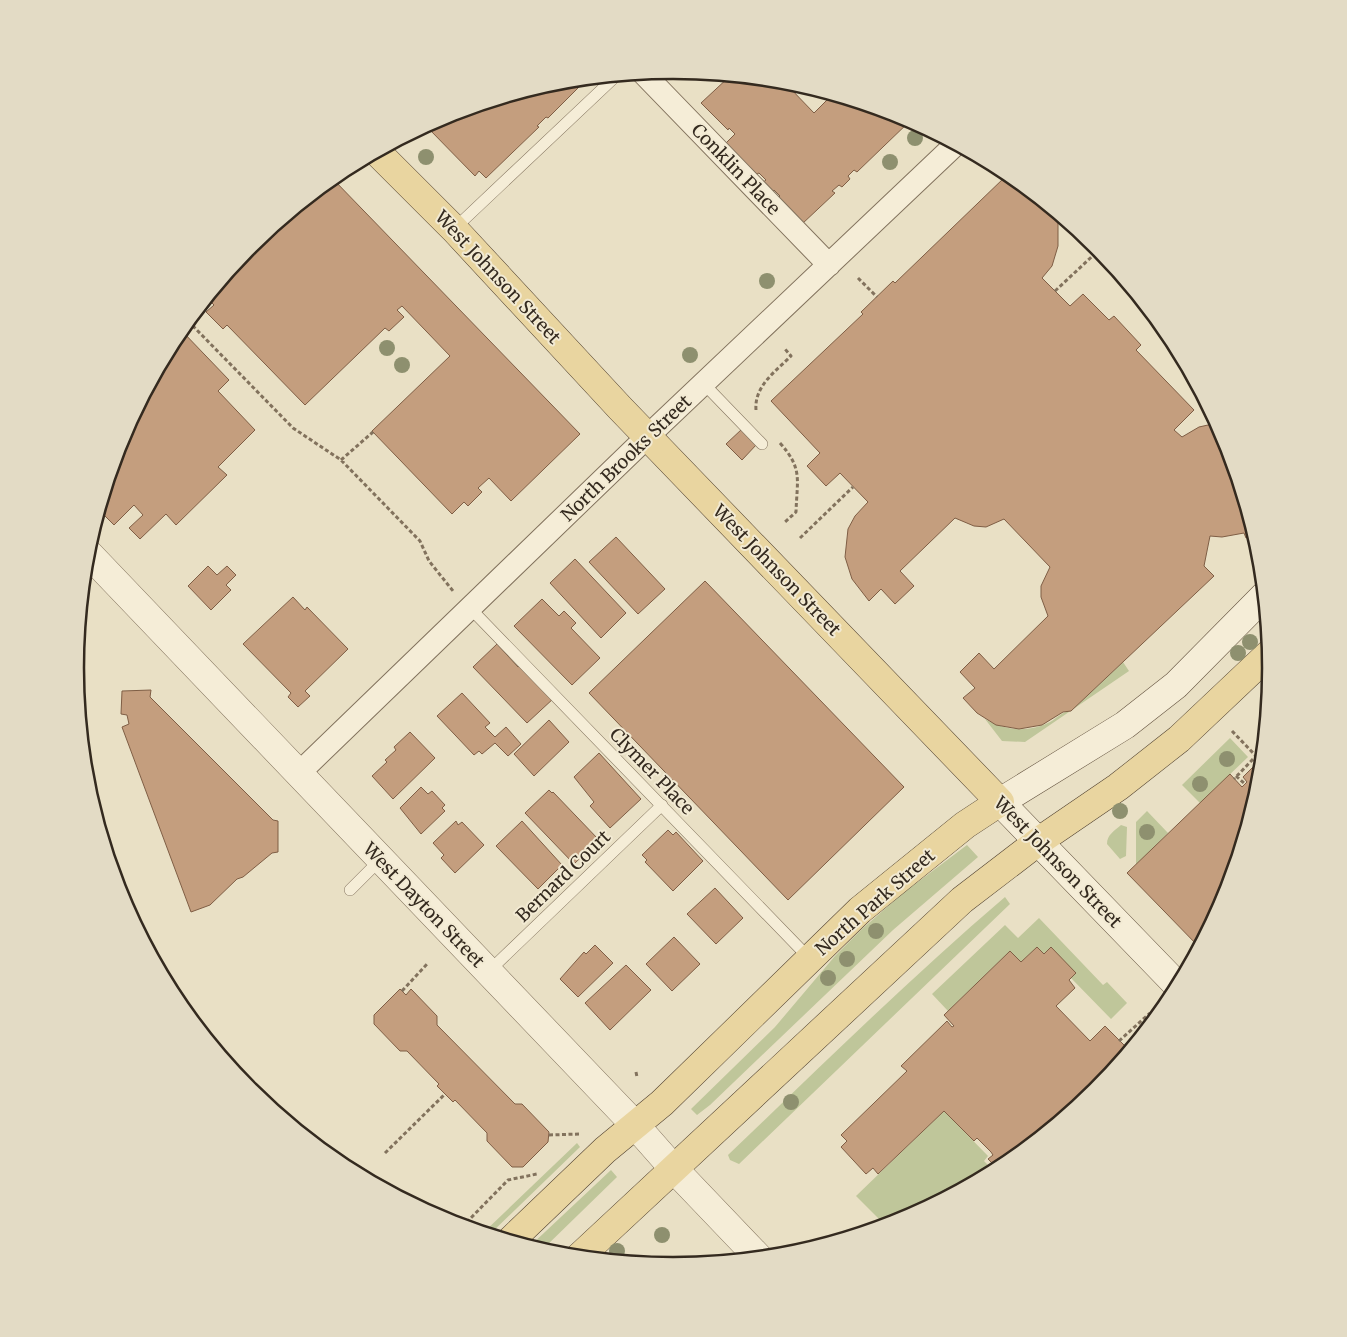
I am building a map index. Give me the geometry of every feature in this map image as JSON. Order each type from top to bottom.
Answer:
[{"type":"main road","name":"West Johnson Street","points":[[382,157],[454,230],[648,436],[1000,802]]},
{"type":"main road","points":[[585,1251],[962,900],[1039,841],[1118,787],[1179,738],[1263,661]]},
{"type":"main road","name":"North Park Street","points":[[515,1236],[605,1150],[636,1126],[860,910],[965,825],[1000,802]]},
{"type":"street","name":"Conklin Place","points":[[649,80],[829,265]]},
{"type":"street","name":"North Brooks Street","points":[[298,774],[648,436],[951,149]]},
{"type":"street","name":"West Dayton Street","points":[[94,560],[754,1252]]},
{"type":"street","name":"North Park Street","points":[[1000,802],[1125,725],[1176,685],[1259,601]]},
{"type":"street","name":"West Johnson Street","points":[[1000,802],[1173,981]]},
{"type":"lane","points":[[454,230],[609,83]]},
{"type":"lane","points":[[704,384],[762,444]]},
{"type":"lane","name":"Clymer Place","points":[[469,608],[810,959]]},
{"type":"lane","name":"Bernard Court","points":[[488,972],[662,805]]},
{"type":"lane","points":[[350,890],[380,860]]},
{"type":"path","points":[[1055,291],[1094,254]]},
{"type":"path","points":[[858,278],[877,297]]},
{"type":"path","points":[[193,327],[293,428],[341,460],[420,541],[429,561],[444,582],[469,608]]},
{"type":"path","points":[[758,416],[756,408],[758,394],[766,380],[791,356],[785,349]]},
{"type":"path","points":[[341,460],[374,432]]},
{"type":"path","points":[[776,440],[795,462],[797,472],[796,512],[785,522]]},
{"type":"path","points":[[800,538],[853,486]]},
{"type":"path","points":[[1232,731],[1256,756],[1235,777],[1245,784]]},
{"type":"path","points":[[402,990],[426,964]]},
{"type":"path","points":[[1119,1041],[1150,1012]]},
{"type":"path","points":[[636,1072],[637,1077]]},
{"type":"path","points":[[384,1153],[445,1094]]},
{"type":"path","points":[[549,1135],[579,1134]]},
{"type":"path","points":[[468,1221],[508,1180],[537,1174]]},
{"type":"green space","points":[[1123,662],[1129,671],[1073,710]]},
{"type":"green space","points":[[1070,711],[1025,742],[1002,741],[985,719],[1009,728],[1025,729],[1042,726]]},
{"type":"green space","points":[[1230,738],[1248,757],[1200,803],[1182,785]]},
{"type":"green space","points":[[1147,811],[1168,833],[1136,865],[1136,822]]},
{"type":"green space","points":[[1121,825],[1127,827],[1126,856],[1120,859],[1107,844],[1107,841],[1113,831]]},
{"type":"green space","points":[[967,845],[978,857],[893,930],[710,1105],[697,1115],[691,1109],[775,1027],[835,956],[862,929],[902,894]]},
{"type":"green space","points":[[1005,897],[1010,904],[739,1164],[730,1160],[728,1155],[830,1057]]},
{"type":"green space","points":[[1039,918],[1103,985],[1107,982],[1127,1003],[1111,1019],[1071,978],[1076,973],[1044,954],[1037,947],[1021,962],[1010,951],[948,1011],[932,994],[1005,925],[1018,938]]},
{"type":"green space","points":[[944,1111],[988,1156],[984,1161],[989,1166],[968,1179],[934,1197],[880,1220],[856,1196]]},
{"type":"green space","points":[[577,1143],[580,1147],[494,1230],[488,1228]]},
{"type":"green space","points":[[611,1170],[617,1177],[548,1244],[535,1241]]},
{"type":"building","points":[[724,81],[750,84],[793,91],[814,113],[828,99],[863,110],[904,126],[857,172],[854,170],[848,176],[850,179],[842,187],[839,185],[832,191],[835,193],[802,224],[777,199],[780,196],[774,190],[772,193],[762,183],[766,180],[759,173],[757,174],[726,143],[735,134],[729,128],[728,130],[701,103]]},
{"type":"building","points":[[579,87],[548,118],[546,117],[537,126],[539,127],[486,178],[479,171],[475,176],[431,132],[484,110],[521,99]]},
{"type":"building","points":[[1003,179],[1058,222],[1058,246],[1052,266],[1042,278],[1070,306],[1083,294],[1109,320],[1114,316],[1141,345],[1136,350],[1194,410],[1174,430],[1182,437],[1199,427],[1210,425],[1232,479],[1248,537],[1246,538],[1244,533],[1222,537],[1210,536],[1204,566],[1214,576],[1071,711],[1063,712],[1042,725],[1019,729],[996,725],[977,713],[963,698],[975,688],[960,672],[979,653],[994,669],[1048,616],[1041,597],[1041,586],[1050,567],[1004,519],[986,527],[974,526],[955,518],[900,571],[914,586],[895,604],[881,589],[869,601],[852,579],[845,557],[848,529],[855,516],[868,502],[840,473],[826,486],[807,466],[820,453],[771,401],[863,314],[861,312],[893,281],[895,283]]},
{"type":"building","points":[[338,184],[580,434],[511,501],[489,478],[478,488],[482,492],[468,506],[464,502],[452,514],[372,431],[450,356],[402,306],[397,310],[404,317],[389,331],[385,328],[305,405],[227,325],[223,329],[206,312],[214,305],[211,302],[256,251],[314,201]]},
{"type":"building","points":[[187,336],[229,380],[218,391],[255,430],[218,467],[227,475],[176,525],[166,514],[140,539],[129,528],[143,515],[134,505],[114,525],[104,515],[115,479],[145,408]]},
{"type":"building","points":[[742,429],[757,444],[742,460],[726,444]]},
{"type":"building","points":[[616,537],[665,589],[638,614],[589,562]]},
{"type":"building","points":[[575,559],[626,613],[601,638],[550,583]]},
{"type":"building","points":[[208,566],[217,575],[227,566],[236,575],[226,585],[231,590],[211,610],[188,586]]},
{"type":"building","points":[[705,581],[904,787],[788,900],[589,693]]},
{"type":"building","points":[[293,597],[305,610],[307,607],[348,649],[305,691],[310,696],[298,707],[288,697],[291,693],[243,644]]},
{"type":"building","points":[[542,599],[559,616],[564,611],[576,623],[571,628],[600,658],[572,685],[514,626]]},
{"type":"building","points":[[497,644],[518,667],[522,664],[554,698],[527,723],[473,667]]},
{"type":"building","points":[[151,690],[150,697],[273,820],[278,821],[278,852],[272,853],[243,877],[237,879],[210,905],[191,912],[122,727],[129,724],[127,715],[121,714],[122,691]]},
{"type":"building","points":[[462,693],[490,723],[485,727],[495,737],[506,727],[521,744],[508,756],[495,743],[482,754],[479,751],[474,755],[437,716]]},
{"type":"building","points":[[549,720],[569,742],[534,776],[514,754]]},
{"type":"building","points":[[410,732],[435,758],[393,799],[372,776],[387,762],[385,760],[396,750],[394,747]]},
{"type":"building","points":[[599,753],[641,799],[610,828],[590,806],[594,802],[574,777]]},
{"type":"building","points":[[1255,765],[1243,821],[1232,858],[1218,894],[1195,943],[1127,873],[1230,774],[1242,787],[1247,782],[1243,777]]},
{"type":"building","points":[[421,787],[428,794],[432,791],[445,805],[442,808],[445,811],[421,834],[400,808]]},
{"type":"building","points":[[549,790],[599,840],[574,864],[525,813]]},
{"type":"building","points":[[456,821],[458,825],[462,822],[484,845],[455,873],[441,858],[444,855],[433,843]]},
{"type":"building","points":[[522,821],[562,865],[538,889],[496,846]]},
{"type":"building","points":[[668,830],[673,835],[676,832],[703,861],[673,891],[645,862],[647,860],[642,855]]},
{"type":"building","points":[[715,888],[743,918],[716,944],[687,914]]},
{"type":"building","points":[[674,937],[700,964],[672,991],[646,964]]},
{"type":"building","points":[[595,945],[613,963],[578,997],[560,979],[584,952],[586,954]]},
{"type":"building","points":[[1037,947],[1044,954],[1051,947],[1076,973],[1069,980],[1075,988],[1056,1006],[1090,1041],[1105,1026],[1126,1047],[1091,1086],[1062,1112],[1033,1136],[993,1164],[988,1159],[993,1155],[991,1152],[977,1138],[974,1141],[944,1111],[878,1174],[873,1168],[866,1174],[841,1147],[847,1141],[841,1135],[907,1071],[901,1066],[947,1021],[952,1027],[954,1026],[944,1015],[1010,951],[1021,962]]},
{"type":"building","points":[[626,965],[651,990],[610,1030],[585,1003]]},
{"type":"building","points":[[400,989],[406,995],[411,989],[437,1016],[437,1025],[515,1104],[522,1104],[549,1132],[548,1142],[523,1167],[512,1167],[487,1141],[487,1133],[455,1100],[453,1102],[437,1086],[439,1084],[407,1051],[400,1051],[374,1024],[374,1015]]}]
